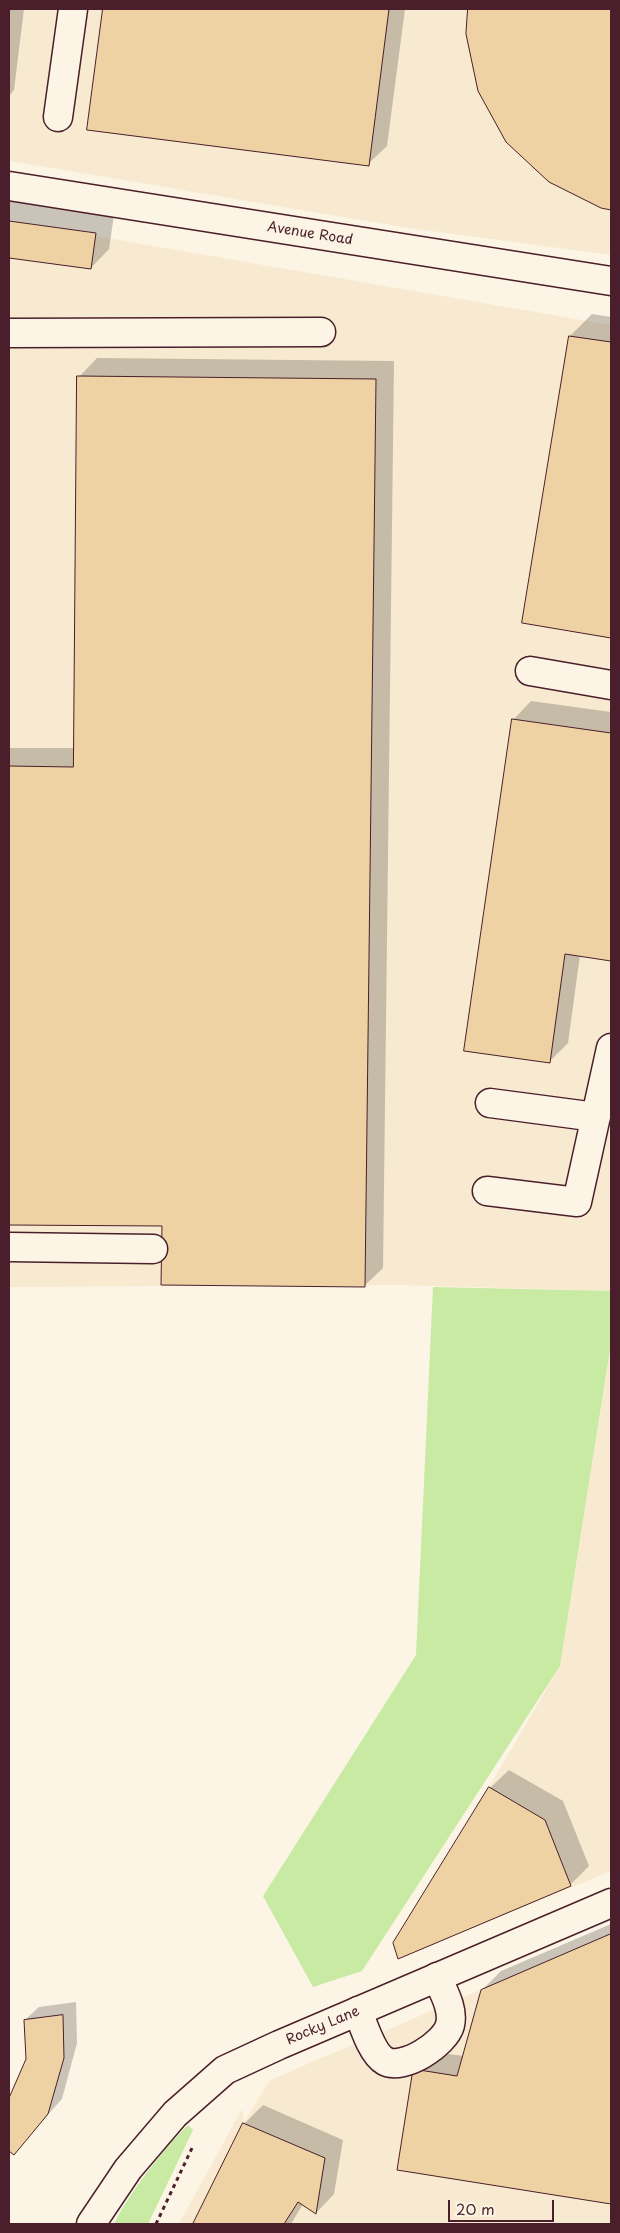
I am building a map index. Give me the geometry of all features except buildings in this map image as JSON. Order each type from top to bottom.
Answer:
[{"type":"main road","points":[[58,117],[72,9]]},
{"type":"main road","name":"Avenue Road","points":[[9,186],[611,281]]},
{"type":"main road","points":[[9,333],[321,332]]},
{"type":"main road","points":[[530,672],[611,685]]},
{"type":"main road","points":[[487,1191],[577,1202],[611,1048]]},
{"type":"main road","points":[[490,1103],[596,1117]]},
{"type":"main road","points":[[9,1247],[153,1249]]},
{"type":"main road","name":"Rocky Lane","points":[[92,2224],[128,2169],[175,2114],[225,2070],[611,1903]]},
{"type":"main road","points":[[358,2011],[374,2048],[378,2055],[386,2062],[395,2063],[418,2056],[435,2047],[444,2037],[450,2024],[450,2009],[437,1977]]},
{"type":"shaded area","points":[[9,9],[611,9],[611,255],[408,228],[9,161]]},
{"type":"shaded area","points":[[9,221],[611,325],[611,1291],[397,1285],[9,1287]]},
{"type":"shaded area","points":[[611,1343],[611,1871],[398,1959],[489,1787],[560,1666]]},
{"type":"shaded area","points":[[611,1934],[611,2224],[179,2224],[242,2109],[244,2122],[270,2080]]},
{"type":"green space","points":[[433,1287],[611,1291],[611,1343],[560,1666],[362,1971],[313,1987],[263,1896],[416,1655]]},
{"type":"green space","points":[[188,2125],[193,2130],[148,2224],[114,2224],[147,2172]]}]
